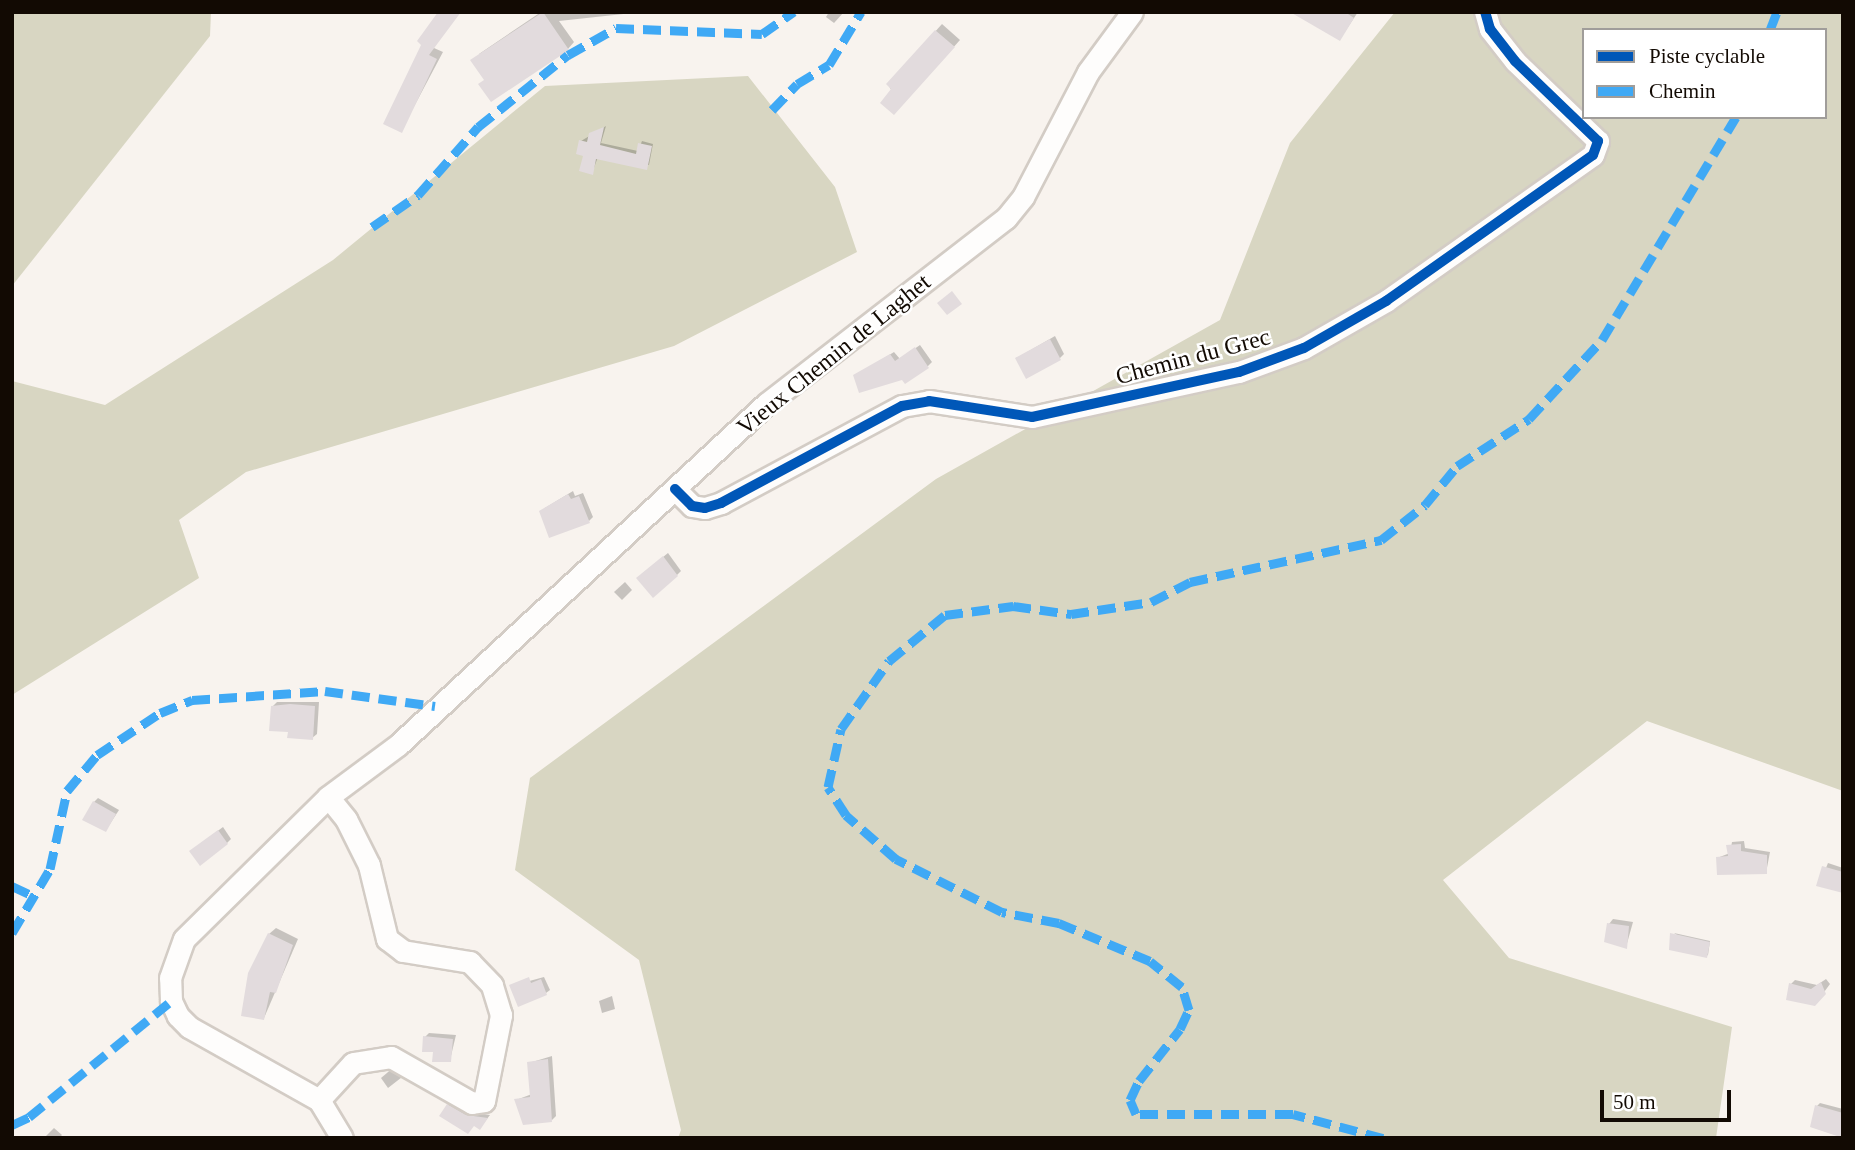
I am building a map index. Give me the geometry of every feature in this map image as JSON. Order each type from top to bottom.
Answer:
[{"type":"street","name":"Vieux Chemin de Laghet","points":[[319,1100],[189,1027],[171,1001],[170,978],[181,945],[201,919],[328,797],[398,744],[766,404],[1006,218],[1024,197],[1088,72],[1132,12]]},
{"type":"street","name":"Chemin du Grec","points":[[676,489],[692,506],[705,508],[721,503],[902,406],[929,401],[1032,417],[1239,372],[1304,348],[1386,301],[1593,155],[1598,141],[1514,61],[1490,29],[1485,12]]},
{"type":"street","points":[[328,797],[346,819],[369,865],[387,939],[403,951],[470,962],[492,985],[501,1015],[486,1096],[479,1103],[472,1103],[391,1057],[353,1063],[319,1100],[342,1138]]},
{"type":"shaded area","points":[[12,12],[211,12],[210,36],[12,286]]},
{"type":"shaded area","points":[[1395,12],[1843,12],[1843,791],[1647,721],[1443,880],[1509,958],[1732,1027],[1716,1138],[678,1138],[681,1130],[639,960],[515,870],[530,778],[936,479],[1220,320],[1290,143]]},
{"type":"shaded area","points":[[748,76],[835,187],[857,252],[674,346],[246,472],[179,520],[199,578],[12,695],[12,381],[105,405],[333,260],[545,86]]},
{"type":"building","points":[[438,12],[461,12],[429,55],[437,59],[402,133],[383,124],[421,45],[417,41]]},
{"type":"building","points":[[543,12],[569,50],[491,102],[478,84],[484,80],[470,60]]},
{"type":"building","points":[[1290,12],[1345,12],[1354,18],[1340,41]]},
{"type":"building","points":[[935,30],[955,47],[894,115],[880,103],[891,89],[886,84]]},
{"type":"building","points":[[604,127],[600,145],[636,154],[638,143],[652,146],[647,170],[596,159],[593,175],[579,171],[583,156],[576,154],[579,140],[587,142],[589,133]]},
{"type":"building","points":[[952,291],[962,304],[947,315],[937,303]]},
{"type":"building","points":[[1050,339],[1061,360],[1026,379],[1015,358]]},
{"type":"building","points":[[915,347],[929,368],[905,384],[902,380],[859,393],[853,375],[890,354],[895,361]]},
{"type":"building","points":[[568,494],[571,499],[579,496],[590,523],[549,538],[539,511]]},
{"type":"building","points":[[663,556],[678,576],[653,598],[636,578]]},
{"type":"building","points":[[271,706],[315,706],[313,740],[287,738],[288,732],[269,731]]},
{"type":"building","points":[[93,801],[116,814],[106,832],[82,820]]},
{"type":"building","points":[[218,830],[228,844],[200,866],[189,851]]},
{"type":"building","points":[[1741,844],[1741,851],[1767,855],[1767,874],[1717,875],[1716,857],[1728,856],[1726,845]]},
{"type":"building","points":[[1822,866],[1843,872],[1843,893],[1816,886]]},
{"type":"building","points":[[1607,923],[1629,926],[1627,949],[1604,942]]},
{"type":"building","points":[[268,933],[293,945],[276,993],[270,992],[264,1020],[241,1016],[248,973]]},
{"type":"building","points":[[1670,933],[1710,942],[1707,958],[1669,950]]},
{"type":"building","points":[[529,977],[531,983],[541,979],[547,995],[518,1007],[509,985]]},
{"type":"building","points":[[1821,982],[1826,994],[1815,1006],[1786,1000],[1789,983],[1811,989]]},
{"type":"building","points":[[423,1036],[453,1039],[451,1062],[432,1062],[433,1052],[422,1052]]},
{"type":"building","points":[[548,1059],[552,1122],[523,1125],[514,1099],[530,1097],[527,1062]]},
{"type":"building","points":[[447,1104],[466,1115],[488,1118],[480,1130],[474,1126],[468,1134],[439,1116]]},
{"type":"building","points":[[1815,1105],[1843,1113],[1843,1138],[1810,1127]]},
{"type":"marked path","points":[[372,227],[418,195],[478,127],[568,55],[616,28],[762,34],[794,12]]},
{"type":"marked path","points":[[772,110],[797,84],[829,65],[861,12]]},
{"type":"marked path","points":[[1771,28],[1777,12]]},
{"type":"marked path","points":[[1383,1138],[1293,1114],[1136,1114],[1130,1100],[1139,1081],[1180,1029],[1189,1010],[1182,987],[1150,961],[1059,923],[1002,912],[896,859],[846,815],[828,787],[841,729],[889,661],[945,615],[1013,606],[1071,614],[1151,602],[1190,582],[1381,540],[1425,505],[1457,466],[1529,419],[1602,340],[1735,119]]},
{"type":"marked path","points":[[12,933],[50,869],[67,791],[97,755],[160,713],[192,700],[325,691],[435,706]]},
{"type":"marked path","points":[[12,886],[36,897]]},
{"type":"marked path","points":[[12,1125],[29,1117],[171,1001]]},
{"type":"cycle path","points":[[675,489],[692,506],[705,508],[721,503],[902,406],[929,401],[1032,417],[1239,372],[1304,348],[1386,301],[1593,155],[1598,141],[1515,61],[1490,29],[1485,12]]}]
